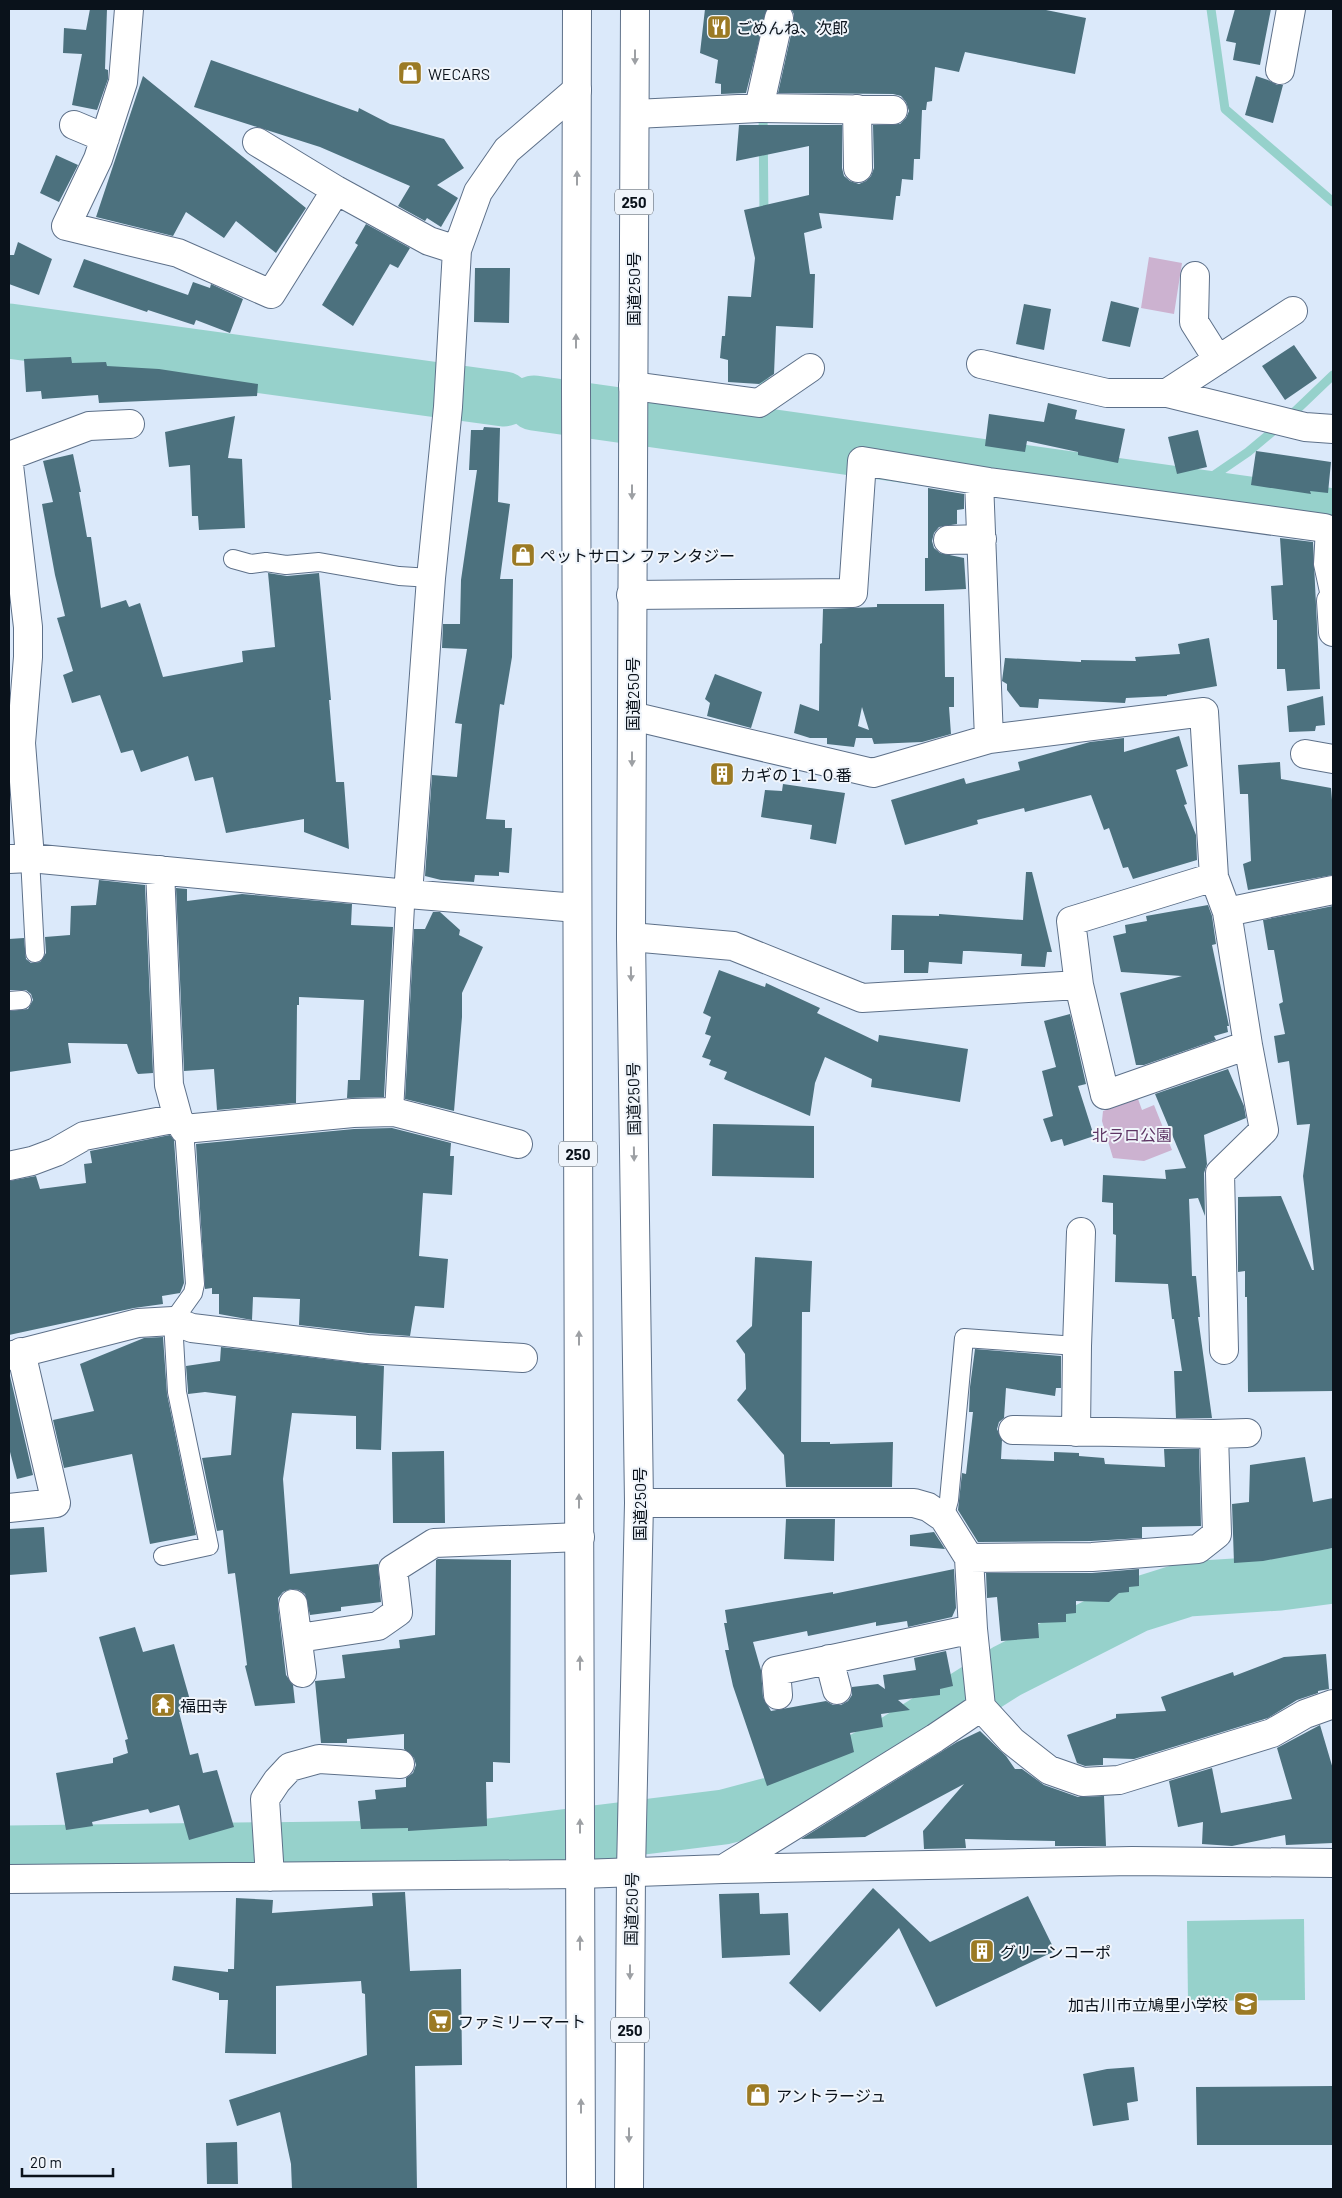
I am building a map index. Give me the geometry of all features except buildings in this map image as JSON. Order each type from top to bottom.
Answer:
[{"type":"main road","points":[[128,9],[123,82],[105,138],[98,158],[56,222],[178,253],[271,294],[336,190]]},
{"type":"main road","name":"250","points":[[577,9],[576,433],[581,2189]]},
{"type":"main road","name":"国道250号","points":[[629,2189],[631,1871],[640,1503],[631,937],[635,9]]},
{"type":"main road","points":[[1280,70],[1291,9]]},
{"type":"main road","points":[[758,108],[779,18]]},
{"type":"main road","points":[[408,894],[431,578],[448,408],[457,250],[478,192],[507,150],[577,90]]},
{"type":"main road","points":[[634,114],[758,108],[893,110]]},
{"type":"main road","points":[[857,109],[858,168]]},
{"type":"main road","points":[[74,125],[105,138]]},
{"type":"main road","points":[[257,142],[336,190],[429,241],[457,250]]},
{"type":"main road","points":[[1195,276],[1194,322],[1218,360]]},
{"type":"main road","points":[[1167,393],[1293,311]]},
{"type":"main road","points":[[981,364],[1107,393],[1167,393],[1305,427],[1333,429]]},
{"type":"main road","points":[[633,391],[759,403],[810,368]]},
{"type":"main road","points":[[9,456],[89,426],[130,424]]},
{"type":"main road","points":[[631,595],[853,593],[862,461],[979,481],[1325,528]]},
{"type":"main road","points":[[9,465],[18,627],[28,657],[21,743],[20,858],[577,908]]},
{"type":"main road","points":[[979,481],[989,738]]},
{"type":"main road","points":[[948,540],[982,539]]},
{"type":"main road","points":[[1332,601],[1333,632]]},
{"type":"main road","points":[[632,716],[873,773],[989,738],[1204,712],[1214,877],[1227,912],[1264,1130],[1220,1173],[1224,1350]]},
{"type":"main road","points":[[1305,754],[1333,759]]},
{"type":"main road","points":[[160,870],[169,1085],[181,1124]]},
{"type":"main road","points":[[1214,877],[1071,920],[1079,985],[1105,1095],[1248,1044]]},
{"type":"main road","points":[[1227,912],[1333,890]]},
{"type":"main road","points":[[631,937],[733,946],[862,998],[1079,985]]},
{"type":"main road","points":[[9,1166],[32,1161],[56,1152],[84,1136],[181,1124],[353,1113],[394,1112],[518,1144]]},
{"type":"main road","points":[[1076,1432],[1081,1232]]},
{"type":"main road","points":[[9,1508],[56,1503],[15,1354],[138,1323],[173,1321],[192,1328],[367,1349],[523,1358]]},
{"type":"main road","points":[[1013,1430],[1247,1433]]},
{"type":"main road","points":[[969,1558],[1092,1557],[1198,1549],[1217,1534],[1214,1434]]},
{"type":"main road","points":[[640,1503],[914,1503],[928,1507],[944,1518],[969,1558],[973,1630],[980,1696],[1012,1741],[1049,1770],[1083,1782],[1129,1778],[1272,1733],[1305,1714],[1333,1704]]},
{"type":"main road","points":[[299,1638],[378,1626],[398,1612],[393,1569],[434,1543],[580,1537]]},
{"type":"main road","points":[[293,1604],[299,1638],[302,1673]]},
{"type":"main road","points":[[778,1695],[776,1671],[973,1630]]},
{"type":"main road","points":[[830,1659],[837,1690]]},
{"type":"main road","points":[[723,1869],[927,1743],[980,1696]]},
{"type":"main road","points":[[268,1858],[265,1799],[277,1781],[290,1767],[319,1759],[400,1764]]},
{"type":"main road","points":[[9,1880],[268,1858],[580,1874],[631,1871],[1132,1861],[1333,1863]]},
{"type":"lane","points":[[1325,528],[1323,564],[1332,601]]},
{"type":"lane","points":[[233,559],[251,564],[266,562],[286,565],[319,562],[400,576],[431,578]]},
{"type":"lane","points":[[20,858],[35,953]]},
{"type":"lane","points":[[394,1112],[404,906],[408,894]]},
{"type":"lane","points":[[163,1556],[209,1546],[176,1392],[173,1321],[193,1293],[195,1284],[181,1124]]},
{"type":"lane","points":[[944,1518],[950,1500],[955,1420],[964,1338],[1077,1346]]},
{"type":"green space","points":[[1149,257],[1182,263],[1174,314],[1141,308]]},
{"type":"green space","name":"北ラロ公園","points":[[1138,1099],[1142,1110],[1154,1105],[1172,1150],[1144,1161],[1113,1158],[1102,1121],[1103,1111]]},
{"type":"shaded area","points":[[1304,1919],[1305,2000],[1188,2001],[1187,1921]]},
{"type":"waterway","points":[[1211,9],[1225,109],[1333,202]]},
{"type":"waterway","points":[[763,110],[764,217]]},
{"type":"waterway","points":[[9,331],[504,399]]},
{"type":"waterway","points":[[764,370],[764,435]]},
{"type":"waterway","points":[[1288,418],[1333,375]]},
{"type":"waterway","points":[[534,403],[1333,516]]},
{"type":"waterway","points":[[1192,496],[1207,480],[1248,452],[1279,426]]},
{"type":"waterway","points":[[9,1853],[481,1847],[724,1817],[789,1800],[898,1740],[1007,1671],[1137,1605],[1188,1589],[1280,1583],[1333,1576]]},
{"type":"place","name":"ごめんね、次郎","points":[[719,27]]},
{"type":"place","name":"WECARS","points":[[410,73]]},
{"type":"place","name":"ペットサロン ファンタジー","points":[[523,555]]},
{"type":"place","name":"カギの１１０番","points":[[722,774]]},
{"type":"place","name":"福田寺","points":[[163,1705]]},
{"type":"place","name":"グリーンコーポ","points":[[982,1951]]},
{"type":"place","name":"加古川市立鳩里小学校","points":[[1246,2004]]},
{"type":"place","name":"ファミリーマート","points":[[440,2021]]},
{"type":"place","name":"アントラージュ","points":[[758,2095]]}]
